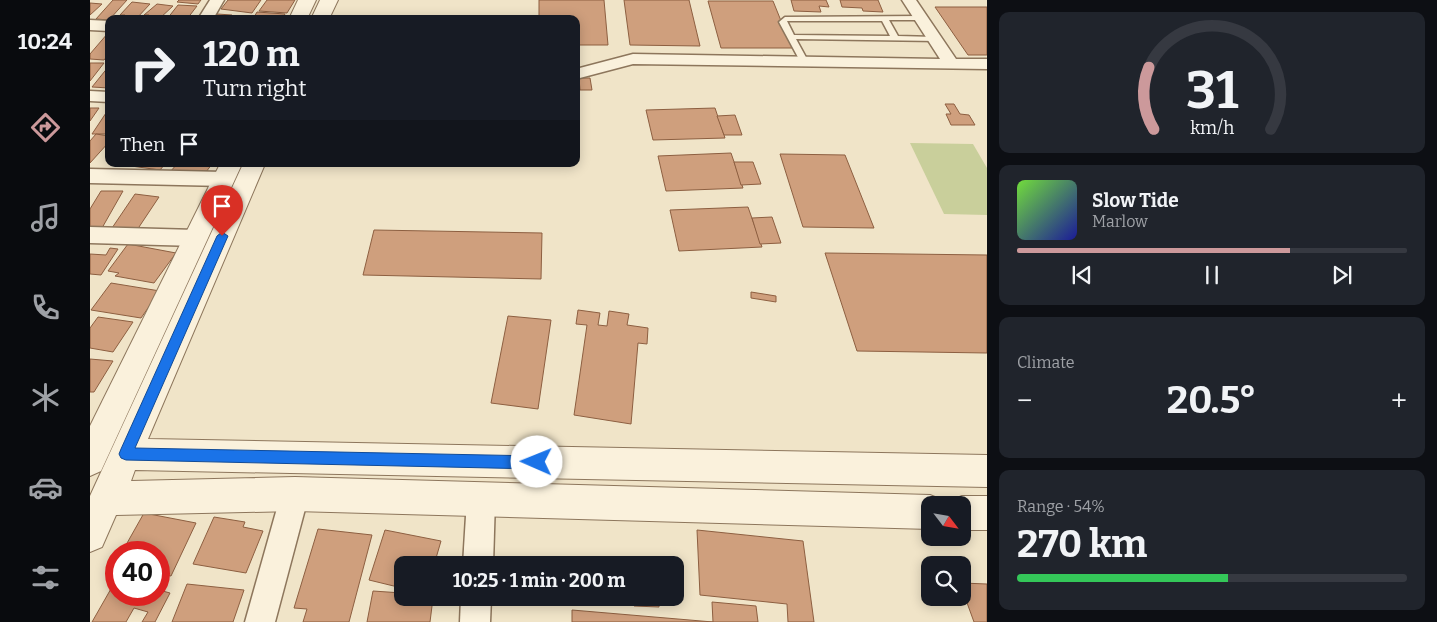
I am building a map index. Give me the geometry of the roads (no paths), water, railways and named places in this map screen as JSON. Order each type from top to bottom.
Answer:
[{"type":"street","points":[[208,15],[217,0]]},
{"type":"street","points":[[300,15],[307,0]]},
{"type":"street","points":[[322,15],[329,0]]},
{"type":"street","points":[[909,0],[951,63]]},
{"type":"street","points":[[90,26],[105,26]]},
{"type":"street","points":[[580,73],[633,59],[987,64]]},
{"type":"street","points":[[90,96],[105,97]]},
{"type":"street","points":[[90,536],[253,167]]},
{"type":"street","points":[[90,460],[227,171],[104,172]]},
{"type":"street","points":[[90,235],[196,238]]},
{"type":"street","points":[[126,454],[987,471]]},
{"type":"street","points":[[107,498],[295,494],[921,512]]},
{"type":"street","points":[[260,622],[295,494]]},
{"type":"street","points":[[478,556],[481,499]]},
{"type":"street","points":[[971,513],[987,513]]},
{"type":"street","points":[[475,622],[476,606]]},
{"type":"lane","points":[[815,17],[824,37]]},
{"type":"lane","points":[[804,62],[784,22],[785,18],[921,18]]},
{"type":"lane","points":[[884,18],[896,39]]},
{"type":"lane","points":[[791,37],[935,40]]}]
